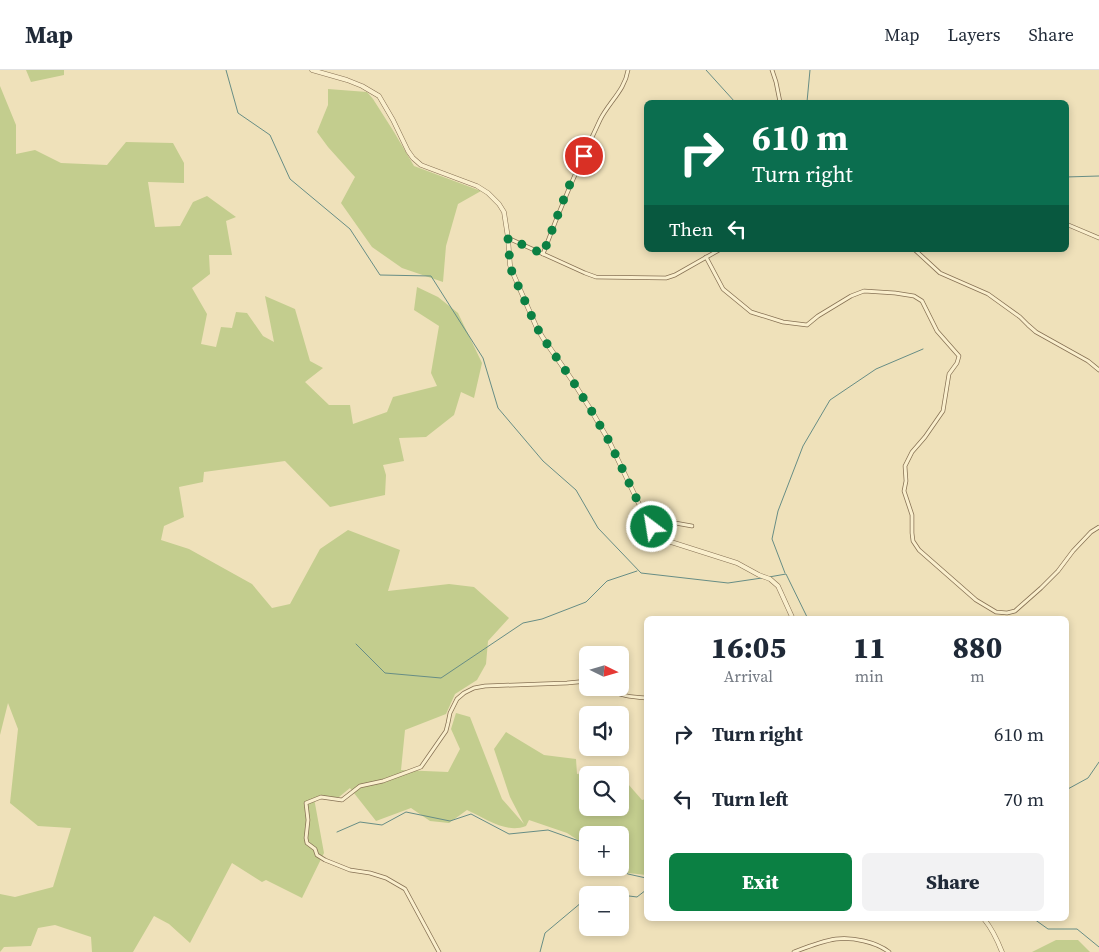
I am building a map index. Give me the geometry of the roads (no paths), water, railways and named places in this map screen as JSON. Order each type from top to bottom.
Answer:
[{"type":"street","points":[[312,70],[347,80],[379,96],[413,158],[421,165],[477,186],[494,198],[504,212],[512,272],[536,326],[609,441],[647,518],[657,532],[671,542],[736,563],[774,582],[778,586],[792,616]]},
{"type":"street","points":[[543,254],[568,188],[602,117],[627,78],[628,70]]},
{"type":"street","points":[[772,70],[780,100]]},
{"type":"street","points":[[1069,225],[1099,238]]},
{"type":"street","points":[[508,238],[596,277],[666,278],[675,275],[715,252]]},
{"type":"street","points":[[917,252],[940,273],[988,294],[1020,317],[1036,332],[1088,361],[1099,370]]},
{"type":"street","points":[[706,257],[723,289],[744,307],[758,315],[783,322],[807,325],[851,296],[864,291],[914,296],[922,301],[937,331],[959,356],[950,374],[943,411],[912,452],[905,466],[906,481],[904,490],[912,515],[913,541],[919,550],[982,604],[996,612],[1007,613],[1015,611],[1041,588],[1058,571],[1085,538],[1099,527]]},
{"type":"street","points":[[647,518],[692,526]]},
{"type":"street","points":[[439,952],[405,889],[386,878],[350,870],[317,855],[315,849],[307,843],[308,820],[306,803],[320,797],[342,800],[360,786],[383,781],[422,767],[446,731],[452,707],[457,699],[474,688],[579,682]]},
{"type":"street","points":[[626,696],[644,698]]},
{"type":"street","points":[[985,921],[998,940],[1002,952]]},
{"type":"street","points":[[794,952],[828,941],[845,939],[864,941],[884,948],[889,952]]},
{"type":"waterway","points":[[226,70],[238,113],[270,135],[290,179],[350,229],[380,275],[431,276],[483,358],[498,408],[543,461],[576,490],[598,528],[641,573],[728,583],[762,578]]},
{"type":"waterway","points":[[706,70],[733,100]]},
{"type":"waterway","points":[[807,100],[810,70]]},
{"type":"waterway","points":[[1069,177],[1099,176]]},
{"type":"waterway","points":[[785,573],[772,539],[778,511],[803,446],[830,400],[876,369],[923,349]]},
{"type":"waterway","points":[[356,644],[385,673],[441,678],[523,623],[542,619],[586,602],[607,581],[637,571]]},
{"type":"waterway","points":[[769,577],[786,574],[807,616]]},
{"type":"waterway","points":[[1069,788],[1088,778],[1099,762]]},
{"type":"waterway","points":[[337,832],[360,822],[382,825],[406,812],[450,821],[471,814],[509,834],[548,830],[579,841]]},
{"type":"waterway","points":[[629,874],[644,878]]},
{"type":"waterway","points":[[629,896],[637,897],[644,892]]},
{"type":"waterway","points":[[540,952],[545,933],[579,905]]},
{"type":"waterway","points":[[1037,921],[1048,929],[1077,929],[1099,947]]}]
